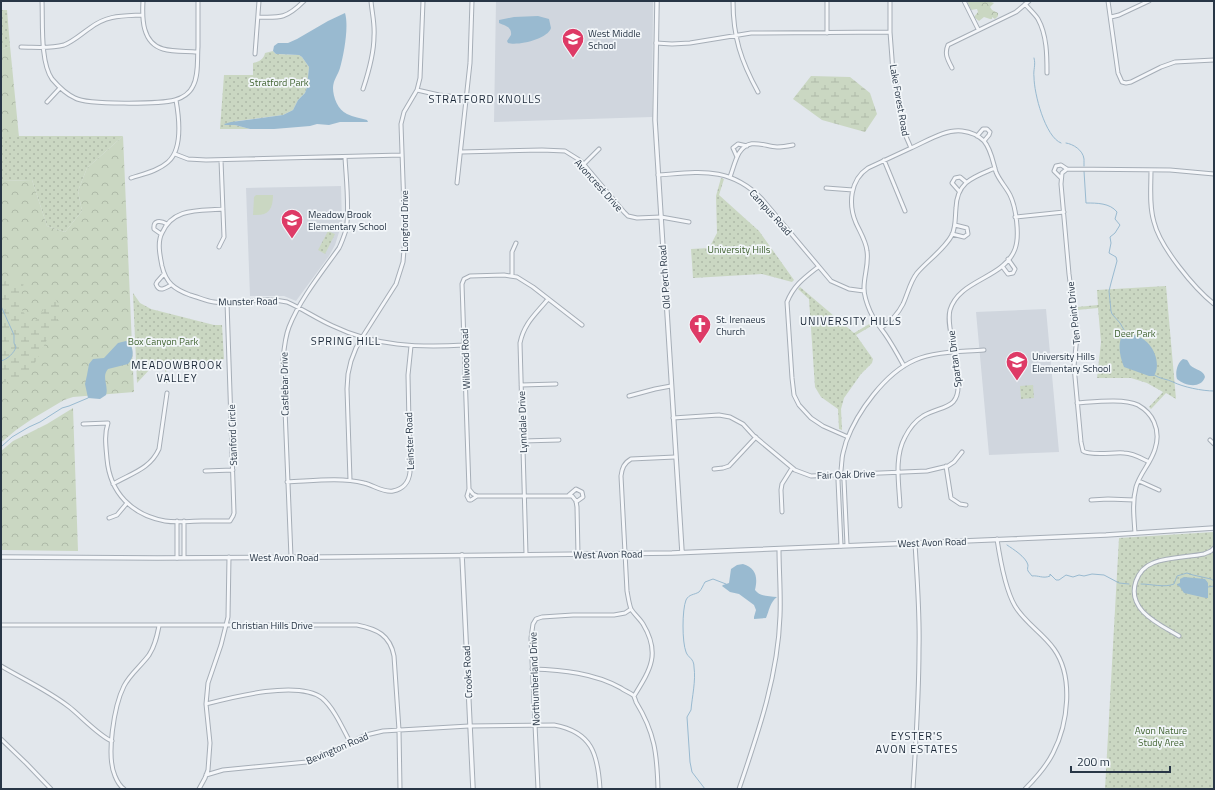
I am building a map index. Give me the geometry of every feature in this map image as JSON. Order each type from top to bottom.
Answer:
[{"type":"street","points":[[42,1],[44,48],[47,67],[60,88],[75,99],[91,102],[160,103],[176,100],[186,94],[194,84],[198,52],[198,1]]},
{"type":"street","points":[[143,1],[143,22],[146,33],[154,45],[163,49],[198,52]]},
{"type":"street","points":[[255,54],[259,1]]},
{"type":"street","points":[[258,18],[282,17],[295,10],[304,1]]},
{"type":"street","points":[[363,89],[371,66],[374,47],[371,1]]},
{"type":"street","name":"Longford Drive","points":[[350,480],[347,389],[351,361],[362,337],[396,284],[403,262],[405,237],[401,124],[402,116],[417,90],[421,68],[423,1]]},
{"type":"street","points":[[457,183],[470,63],[472,1]]},
{"type":"street","name":"Old Perch Road","points":[[657,1],[655,120],[682,552]]},
{"type":"street","points":[[733,1],[735,35],[740,55],[748,75],[758,92]]},
{"type":"street","points":[[827,1],[827,33]]},
{"type":"street","name":"Lake Forest Road","points":[[890,1],[890,32],[893,72],[899,97],[904,132],[911,148],[862,172],[853,190],[851,203],[853,214],[867,247],[868,260],[864,291],[871,313],[904,366]]},
{"type":"street","points":[[964,1],[978,29]]},
{"type":"street","points":[[952,68],[946,57],[946,49],[948,45],[978,29],[1016,12],[1029,1]]},
{"type":"street","points":[[1108,1],[1118,73],[1122,82],[1126,84],[1175,62],[1214,60]]},
{"type":"street","points":[[1111,17],[1119,15],[1149,1]]},
{"type":"street","points":[[1025,4],[1038,18],[1042,27],[1046,51],[1047,73]]},
{"type":"street","points":[[21,47],[44,48],[62,45],[112,17],[142,15]]},
{"type":"street","points":[[656,43],[690,43],[751,33],[890,32]]},
{"type":"street","points":[[47,102],[60,88]]},
{"type":"street","points":[[417,90],[438,95],[466,98]]},
{"type":"street","points":[[131,178],[161,166],[169,161],[175,154],[178,138],[178,113],[176,100]]},
{"type":"street","name":"Spartan Drive","points":[[977,136],[983,129],[987,129],[990,132],[984,141]]},
{"type":"street","name":"Spartan Drive","points":[[900,506],[898,473],[900,452],[904,438],[911,427],[922,417],[951,404],[957,396],[958,390],[950,319],[950,311],[955,299],[959,294],[1002,266],[1008,260],[1015,249],[1017,232],[1013,204],[1010,196],[998,177],[989,149],[984,141],[977,136],[963,131],[949,132],[911,148]]},
{"type":"street","points":[[730,177],[737,157],[747,146],[756,143],[776,147],[793,145]]},
{"type":"street","points":[[737,157],[733,148],[738,144],[747,146]]},
{"type":"street","points":[[583,164],[600,149]]},
{"type":"street","name":"Avoncrest Drive","points":[[461,152],[565,151],[583,164],[628,216],[637,218],[660,217],[689,222]]},
{"type":"street","points":[[175,154],[188,159],[221,160],[402,155]]},
{"type":"street","name":"Castlebar Drive","points":[[291,557],[283,360],[285,339],[288,328],[298,307],[339,248],[346,229],[345,157]]},
{"type":"street","points":[[219,247],[224,236],[221,160]]},
{"type":"street","points":[[884,160],[905,211]]},
{"type":"street","name":"Ten Point Drive","points":[[1067,169],[1061,165],[1056,166],[1054,171],[1061,178],[1069,274],[1077,336],[1074,366],[1083,451],[1090,453],[1125,453],[1136,455],[1149,462]]},
{"type":"street","points":[[881,328],[887,324],[903,304],[917,274],[945,245],[952,234],[955,225],[957,196],[961,187],[972,178],[995,168]]},
{"type":"street","points":[[1061,178],[1062,173],[1067,169],[1180,170],[1214,174]]},
{"type":"street","points":[[1151,170],[1151,208],[1154,223],[1161,238],[1178,264],[1214,304]]},
{"type":"street","name":"Campus Road","points":[[658,175],[698,172],[716,173],[741,182],[752,189],[762,199],[831,281],[849,289],[864,291]]},
{"type":"street","points":[[959,191],[952,183],[955,178],[960,177],[966,182]]},
{"type":"street","points":[[826,188],[853,190]]},
{"type":"street","name":"Munster Road","points":[[223,209],[184,212],[166,224],[161,234],[161,263],[164,274],[171,285],[183,292],[206,300],[227,302],[278,300],[287,302],[332,326],[362,337],[385,343],[434,347],[464,345]]},
{"type":"street","points":[[1015,217],[1064,212]]},
{"type":"street","name":"Munster Road","points":[[161,234],[154,229],[155,223],[162,221],[166,224]]},
{"type":"street","points":[[952,234],[964,237],[968,234],[967,228],[955,225]]},
{"type":"street","points":[[516,243],[512,252],[512,276],[527,283],[582,326]]},
{"type":"street","name":"Spartan Drive","points":[[1002,266],[1008,274],[1013,273],[1015,269],[1008,260]]},
{"type":"street","points":[[818,267],[795,287],[787,302],[793,389],[799,405],[811,418],[823,426],[848,437]]},
{"type":"street","name":"Munster Road","points":[[164,274],[157,282],[157,287],[163,289],[171,285]]},
{"type":"street","name":"Wilwood Road","points":[[469,489],[462,284],[464,278],[470,276],[512,276]]},
{"type":"street","name":"Lynndale Drive","points":[[526,554],[520,343],[523,331],[548,299]]},
{"type":"street","name":"Stanford Circle","points":[[83,424],[108,423],[105,431],[107,468],[109,475],[118,492],[127,503],[136,510],[150,517],[166,521],[230,520],[234,513],[227,302]]},
{"type":"street","name":"Leinster Road","points":[[287,482],[350,480],[364,483],[388,492],[393,492],[404,486],[408,480],[410,472],[408,375],[411,346]]},
{"type":"street","points":[[841,546],[838,480],[841,475],[842,458],[848,437],[861,412],[871,398],[890,376],[915,360],[925,357],[984,350]]},
{"type":"street","points":[[521,385],[556,384]]},
{"type":"street","points":[[629,396],[671,386]]},
{"type":"street","points":[[113,484],[147,465],[155,457],[159,449],[167,393]]},
{"type":"street","points":[[1077,403],[1126,402],[1136,404],[1146,411],[1154,421],[1158,434],[1155,449],[1141,474],[1136,487],[1133,512],[1135,533]]},
{"type":"street","name":"Fair Oak Drive","points":[[673,418],[726,416],[743,424],[792,468],[811,476],[927,471],[946,466],[954,462],[962,452]]},
{"type":"street","points":[[714,469],[729,466],[756,437]]},
{"type":"street","points":[[523,441],[559,440]]},
{"type":"street","points":[[1210,440],[1214,444]]},
{"type":"street","points":[[634,696],[650,666],[653,656],[653,647],[644,626],[632,609],[627,591],[621,476],[622,468],[631,459],[675,456]]},
{"type":"street","points":[[946,466],[951,498],[960,504],[966,505]]},
{"type":"street","points":[[782,512],[782,484],[792,468]]},
{"type":"street","points":[[205,471],[233,470]]},
{"type":"street","points":[[841,475],[844,480],[847,545]]},
{"type":"street","points":[[1139,481],[1159,490]]},
{"type":"street","points":[[469,489],[477,496]]},
{"type":"street","points":[[469,489],[467,496],[469,500],[477,496],[569,495],[574,498],[576,502],[578,554]]},
{"type":"street","points":[[569,495],[576,489],[582,492],[583,497],[576,502]]},
{"type":"street","points":[[1091,500],[1134,500]]},
{"type":"street","points":[[109,518],[117,515],[127,503]]},
{"type":"street","points":[[177,521],[177,558]]},
{"type":"street","points":[[184,521],[184,558]]},
{"type":"street","name":"West Avon Road","points":[[1,557],[184,558],[625,554],[915,543],[1214,528]]},
{"type":"street","points":[[997,539],[1002,567],[1015,606],[1025,619],[1053,648],[1064,670],[1066,684],[1066,707],[1059,740],[1045,766],[1024,789]]},
{"type":"street","points":[[913,789],[918,703],[919,649],[915,543]]},
{"type":"street","points":[[1179,636],[1151,619],[1140,609],[1135,594],[1137,578],[1144,568],[1154,562],[1204,554],[1214,548]]},
{"type":"street","points":[[739,789],[764,713],[774,672],[780,618],[779,549]]},
{"type":"street","name":"Crooks Road","points":[[462,555],[473,789]]},
{"type":"street","points":[[199,789],[206,775],[210,743],[206,704],[208,683],[227,625],[229,598],[229,557]]},
{"type":"street","name":"Northumberland Drive","points":[[538,789],[531,638],[531,630],[536,619],[552,616],[614,615],[625,613],[632,609]]},
{"type":"street","name":"Christian Hills Drive","points":[[1,625],[357,625],[381,633],[389,642],[394,656],[399,730],[400,789]]},
{"type":"street","points":[[124,789],[115,776],[112,755],[115,718],[124,686],[149,655],[156,641],[159,626]]},
{"type":"street","points":[[1,666],[59,699],[106,738],[112,741]]},
{"type":"street","points":[[532,670],[556,670],[574,672],[595,677],[634,696],[641,707],[654,740],[657,759],[658,789]]},
{"type":"street","points":[[206,704],[263,691],[284,690],[309,693],[322,698],[330,708],[350,742]]},
{"type":"street","name":"Bevington Road","points":[[206,775],[223,770],[315,760],[350,742],[373,733],[469,726],[554,725],[567,728],[581,735],[592,748],[597,761],[600,789]]},
{"type":"street","points":[[1,740],[51,789]]},
{"type":"shaded area","name":"West Middle School","points":[[496,1],[653,1],[652,117],[494,122]]},
{"type":"shaded area","name":"Meadow Brook Elementary School","points":[[341,186],[342,223],[335,245],[329,256],[296,301],[284,296],[250,296],[246,188]]},
{"type":"shaded area","name":"University Hills Elementary School","points":[[1046,309],[1059,452],[989,455],[976,312]]},
{"type":"green space","points":[[967,1],[992,1],[991,2],[994,3],[990,7],[998,13],[998,16],[995,19],[992,17],[992,19],[990,19],[984,17],[979,21],[974,17],[978,12],[977,9],[971,10]]},
{"type":"green space","points":[[1,10],[7,10],[10,46],[1,50]]},
{"type":"green space","points":[[10,46],[19,137],[1,136],[1,50]]},
{"type":"green space","name":"Stratford Park","points":[[273,51],[276,54],[299,55],[302,57],[309,67],[305,93],[298,100],[293,110],[283,115],[237,121],[226,125],[235,125],[250,129],[220,129],[224,75],[253,75],[253,63],[261,60],[265,53]]},
{"type":"green space","points":[[811,76],[850,77],[870,93],[877,114],[865,132],[822,120],[793,99]]},
{"type":"green space","points":[[1,136],[123,136],[87,168],[78,191],[82,211],[65,232],[47,226],[32,180],[1,181]]},
{"type":"green space","points":[[123,136],[134,392],[73,397],[64,400],[32,419],[1,442],[1,181],[32,180],[47,226],[65,232],[82,211],[78,191],[87,168]]},
{"type":"green space","name":"University Hills","points":[[721,178],[724,179],[719,195],[759,231],[794,280],[792,282],[762,274],[693,278],[691,249],[709,248],[717,233],[716,196]]},
{"type":"green space","points":[[256,195],[273,195],[272,205],[269,211],[258,215],[253,215],[254,197]]},
{"type":"green space","points":[[328,231],[335,234],[325,254],[318,250]]},
{"type":"green space","points":[[8,279],[24,282],[19,305],[26,316],[30,328],[53,294],[62,311],[29,374],[16,383],[1,381],[1,284]]},
{"type":"green space","name":"Deer Park","points":[[1166,286],[1176,399],[1166,393],[1151,409],[1149,407],[1163,392],[1147,383],[1131,378],[1097,378],[1101,342],[1098,308],[1077,310],[1077,307],[1098,305],[1097,290]]},
{"type":"green space","name":"University Hills","points":[[800,287],[854,333],[871,323],[873,325],[856,335],[873,359],[872,363],[861,374],[844,398],[841,409],[842,430],[839,429],[838,409],[821,397],[815,387],[809,299],[798,289]]},
{"type":"green space","name":"Box Canyon Park","points":[[133,293],[140,303],[151,309],[214,325],[222,325],[224,359],[197,366],[166,368],[167,383],[165,368],[151,368],[137,383]]},
{"type":"green space","points":[[1033,385],[1034,398],[1021,399],[1020,386]]},
{"type":"green space","points":[[73,408],[78,551],[1,550],[1,451],[13,441],[47,424]]},
{"type":"green space","name":"Avon Nature Study Area","points":[[1214,532],[1214,789],[1105,789],[1119,538]]},
{"type":"water","points":[[345,13],[346,40],[340,68],[333,85],[333,92],[341,110],[352,116],[367,120],[368,122],[340,122],[329,125],[317,124],[274,129],[250,129],[224,124],[283,115],[293,110],[298,100],[305,93],[309,67],[299,55],[276,54],[273,51],[274,46],[278,43],[288,43],[297,39]]},
{"type":"water","points":[[538,16],[549,19],[551,28],[549,32],[532,41],[513,44],[508,43],[507,41],[511,35],[511,30],[499,23],[499,20],[514,17]]},
{"type":"water","points":[[1127,335],[1134,335],[1141,338],[1152,348],[1157,362],[1157,369],[1154,376],[1149,376],[1124,367],[1120,345],[1121,338]]},
{"type":"water","points":[[126,341],[131,346],[133,352],[132,358],[128,364],[108,369],[105,375],[107,388],[106,395],[100,399],[88,398],[85,384],[89,364],[93,359],[104,358],[118,343]]},
{"type":"water","points":[[1183,359],[1187,360],[1194,368],[1201,371],[1205,377],[1203,381],[1196,385],[1188,385],[1177,379],[1177,368]]},
{"type":"water","points":[[743,564],[751,568],[755,574],[755,590],[759,594],[777,597],[771,604],[766,618],[754,619],[756,610],[754,605],[739,594],[730,592],[722,586],[729,583],[731,569],[737,565]]},
{"type":"water","points":[[1184,577],[1205,579],[1208,583],[1208,598],[1184,593],[1177,584],[1180,583],[1180,579]]},
{"type":"waterway","points":[[1034,58],[1034,74],[1038,103],[1045,124],[1055,139],[1061,143]]},
{"type":"waterway","points":[[1066,143],[1075,146],[1080,150],[1084,159],[1084,166]]},
{"type":"waterway","points":[[1084,171],[1086,203],[1099,203],[1107,205],[1117,212],[1115,219],[1120,225],[1115,233],[1110,237],[1111,243],[1109,253],[1116,257],[1117,261],[1109,291],[1112,314],[1120,323],[1127,335]]},
{"type":"waterway","points":[[1,306],[14,335],[14,343],[16,347],[10,356],[1,361]]},
{"type":"waterway","points":[[1154,375],[1187,387],[1214,391]]},
{"type":"waterway","points":[[1,447],[12,437],[62,408],[88,398]]},
{"type":"waterway","points":[[1007,545],[1025,559],[1028,565],[1028,571],[1032,576],[1045,577],[1050,576],[1050,574],[1056,580],[1059,580],[1066,575],[1073,577],[1092,574],[1104,575],[1119,583],[1129,584]]},
{"type":"waterway","points":[[1141,584],[1162,586],[1170,585],[1174,584],[1177,576],[1187,573],[1214,581]]},
{"type":"waterway","points":[[705,789],[692,772],[690,762],[687,717],[691,710],[694,683],[694,664],[687,654],[685,647],[683,618],[687,598],[699,592],[705,582],[713,579],[726,584]]},
{"type":"waterway","points":[[1208,587],[1214,586]]},
{"type":"place","name":"West Middle School","points":[[573,58]]},
{"type":"place","name":"Meadow Brook Elementary School","points":[[292,240]]},
{"type":"place","name":"St. Irenaeus Church","points":[[700,344]]},
{"type":"place","name":"University Hills Elementary School","points":[[1017,382]]},
{"type":"district","name":"STRATFORD KNOLLS","points":[[485,99]]},
{"type":"district","name":"UNIVERSITY HILLS","points":[[851,321]]},
{"type":"district","name":"SPRING HILL","points":[[346,341]]},
{"type":"district","name":"MEADOWBROOK VALLEY","points":[[177,371]]},
{"type":"district","name":"EYSTER'S AVON ESTATES","points":[[917,742]]}]
